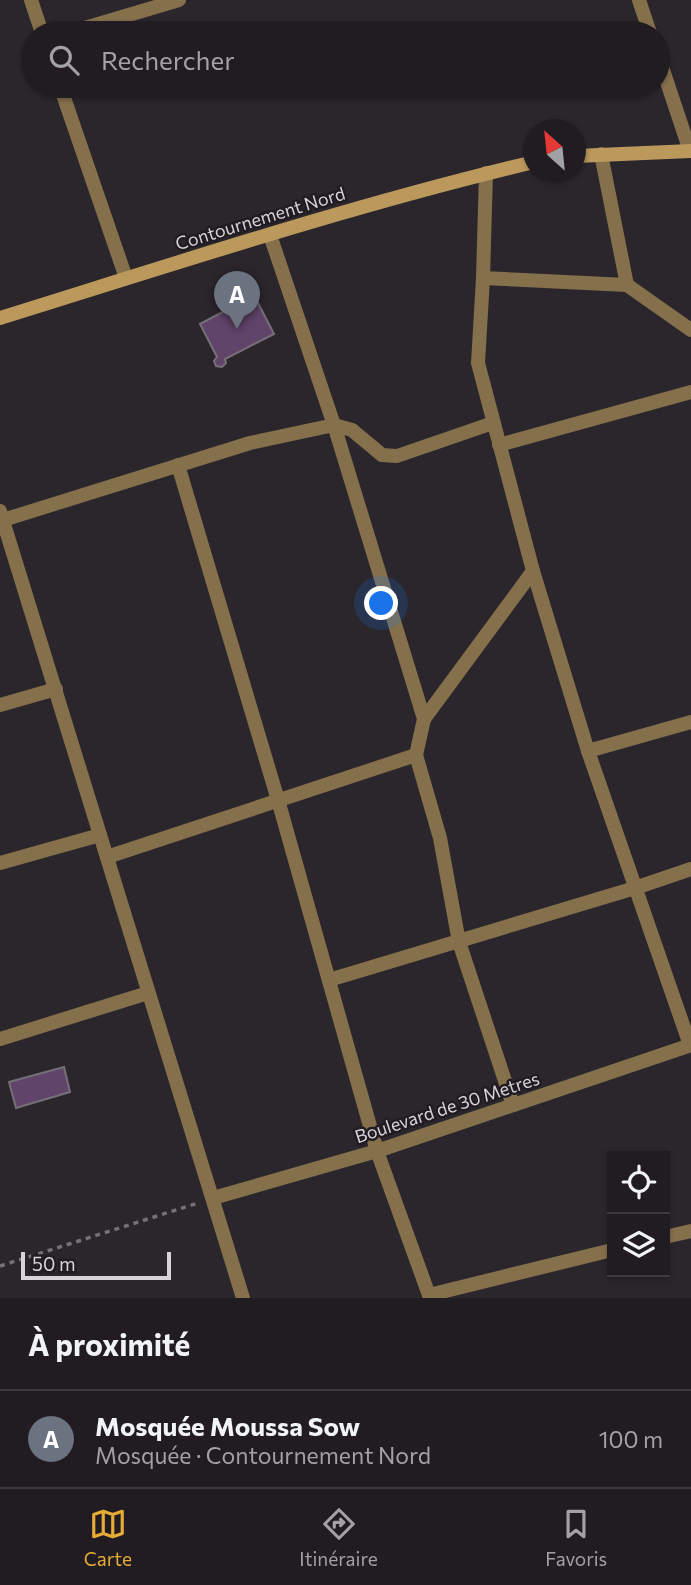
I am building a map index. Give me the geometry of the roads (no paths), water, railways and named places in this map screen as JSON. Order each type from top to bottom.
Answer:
[{"type":"street","points":[[31,0],[38,21]]},
{"type":"street","points":[[108,21],[179,0]]},
{"type":"street","points":[[639,0],[646,21]]},
{"type":"street","points":[[586,155],[690,151],[670,91]]},
{"type":"street","points":[[64,98],[126,278]]},
{"type":"street","points":[[601,154],[627,285]]},
{"type":"street","name":"Contournement Nord","points":[[0,318],[429,187],[523,165]]},
{"type":"street","points":[[486,173],[478,363],[533,571],[588,751],[691,1045]]},
{"type":"street","points":[[270,235],[334,425],[424,719]]},
{"type":"street","points":[[483,278],[627,285],[691,330]]},
{"type":"street","points":[[499,444],[691,392]]},
{"type":"street","points":[[243,1298],[2,515],[250,443],[334,425],[352,430],[382,455],[397,456],[493,423]]},
{"type":"street","points":[[178,465],[278,800],[377,1151],[430,1296],[607,1251]]},
{"type":"street","points":[[513,1105],[459,942],[440,838],[416,755],[424,719],[533,571]]},
{"type":"street","points":[[0,705],[56,689]]},
{"type":"street","points":[[588,751],[691,722]]},
{"type":"street","points":[[107,857],[416,755]]},
{"type":"street","points":[[0,863],[100,835]]},
{"type":"street","points":[[329,980],[691,869]]},
{"type":"street","points":[[0,1039],[148,993]]},
{"type":"street","name":"Boulevard de 30 Metres","points":[[213,1198],[377,1151],[691,1045]]},
{"type":"street","points":[[670,1236],[690,1233]]},
{"type":"place","name":"Mosquée Moussa Sow","points":[[237,329]]}]
